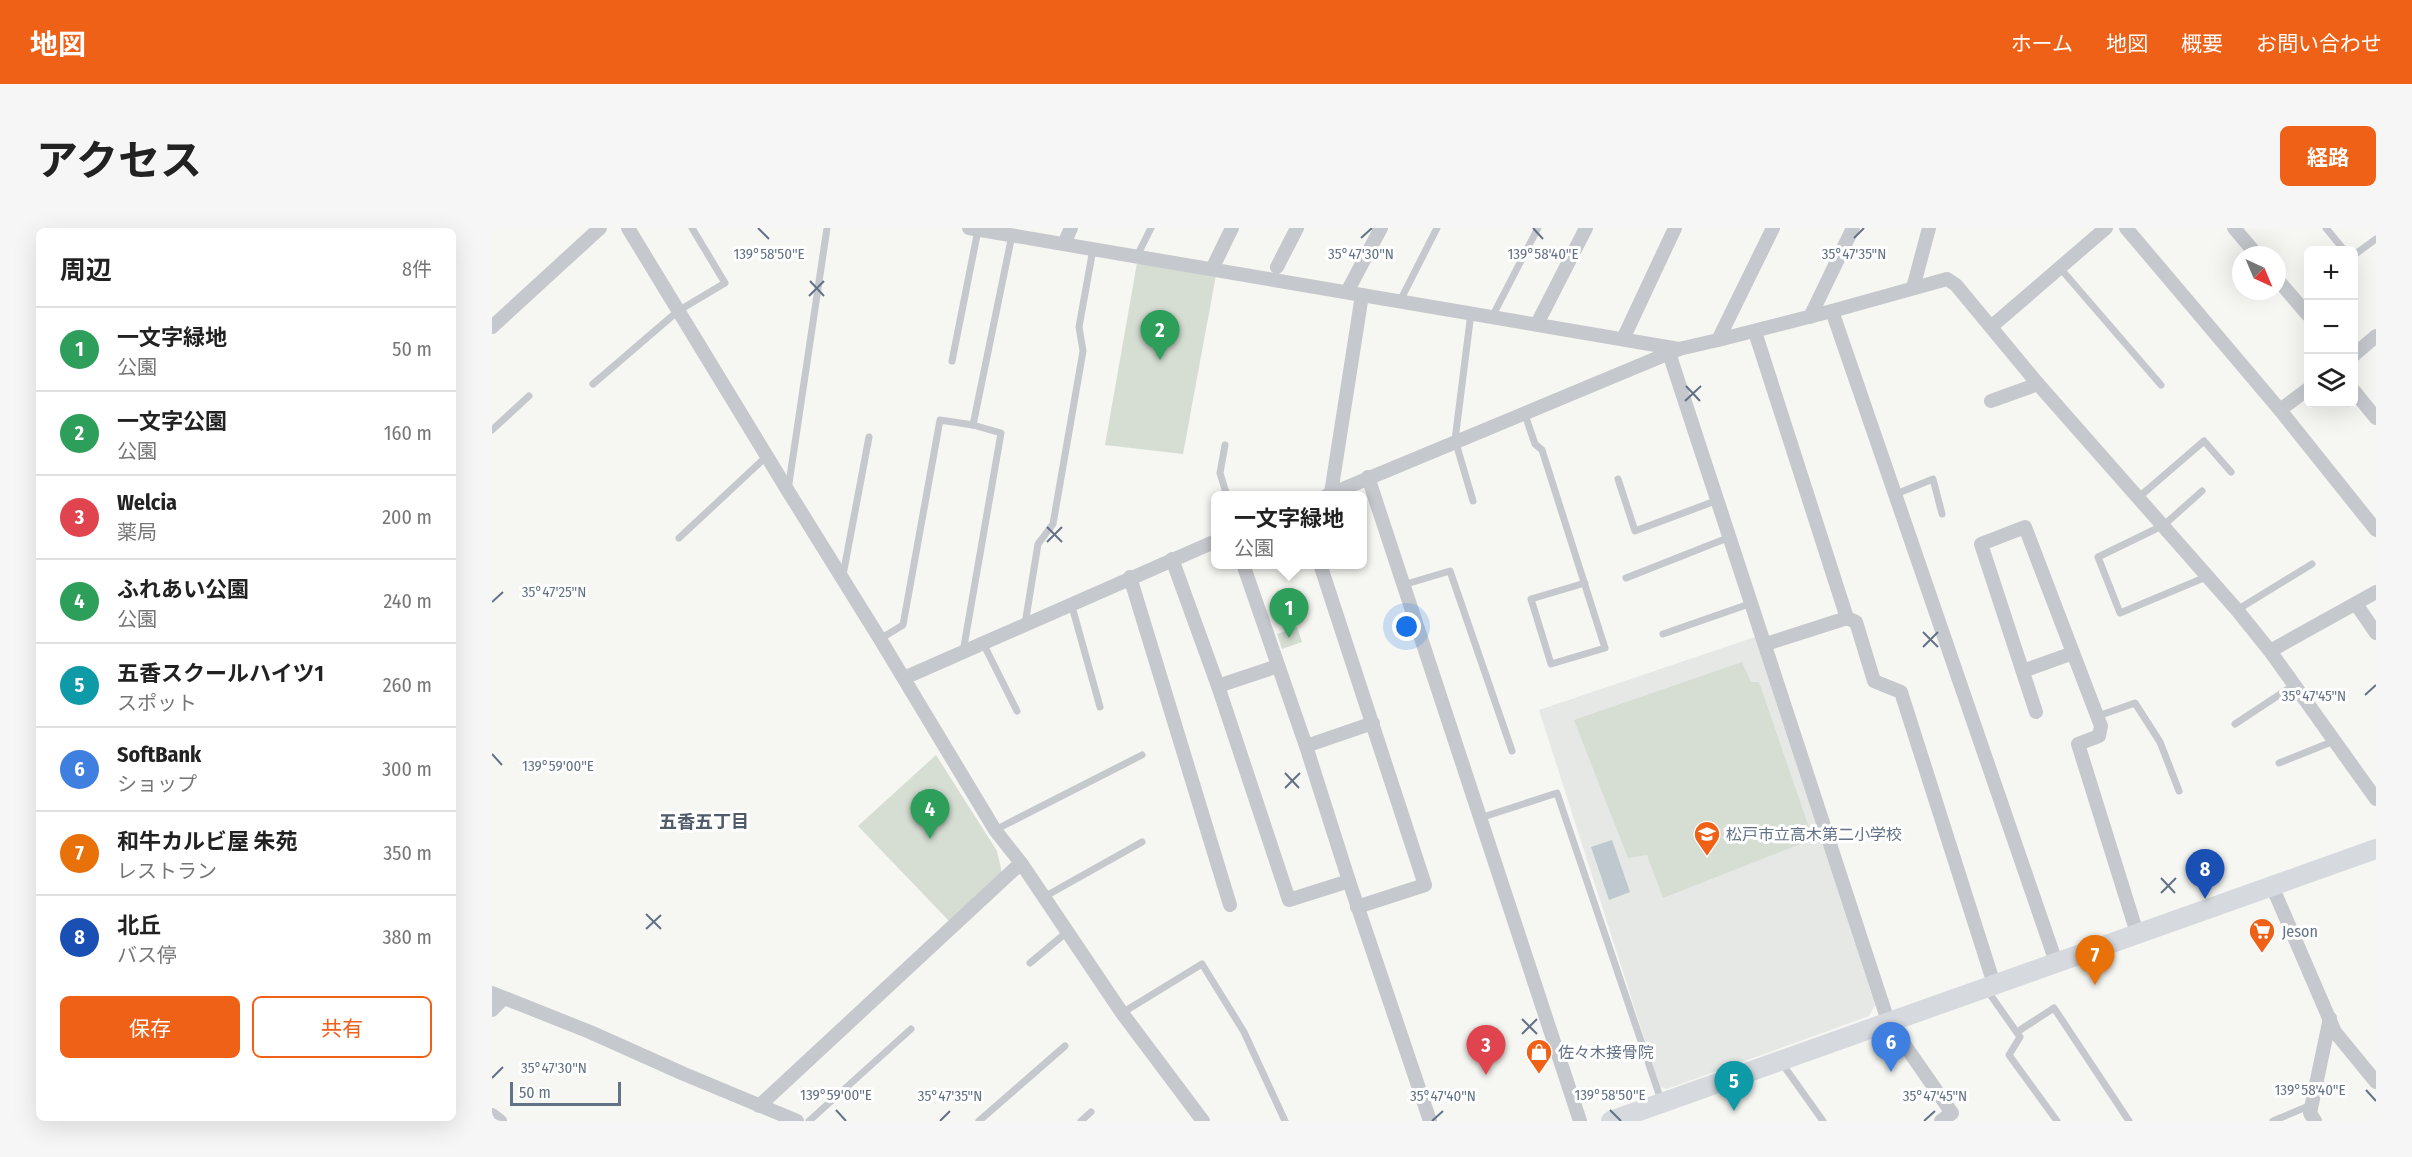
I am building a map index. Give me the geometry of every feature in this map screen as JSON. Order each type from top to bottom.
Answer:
[{"type":"main road","points":[[1611,1121],[2376,849]]},
{"type":"street","points":[[492,327],[600,228]]},
{"type":"street","points":[[628,228],[995,830],[1021,863],[1122,1013],[1203,1121]]},
{"type":"street","points":[[1064,244],[1071,228]]},
{"type":"street","points":[[1212,269],[1232,228]]},
{"type":"street","points":[[1277,267],[1298,228]]},
{"type":"street","points":[[1347,292],[1381,228]]},
{"type":"street","points":[[1537,324],[1586,228]]},
{"type":"street","points":[[1623,339],[1675,228]]},
{"type":"street","points":[[1718,340],[1773,228]]},
{"type":"street","points":[[1810,317],[1853,228]]},
{"type":"street","points":[[1913,288],[1929,228]]},
{"type":"street","points":[[1992,326],[2106,228]]},
{"type":"street","points":[[2234,228],[2249,246]]},
{"type":"street","points":[[979,229],[1623,339],[1674,351]]},
{"type":"street","points":[[2131,229],[2376,530]]},
{"type":"street","points":[[1335,491],[1674,351],[1755,332],[1947,279],[1956,285],[1992,326],[2038,384],[2237,610],[2270,651],[2376,799]]},
{"type":"street","points":[[2286,289],[2304,310]]},
{"type":"street","points":[[1329,491],[1362,295]]},
{"type":"street","points":[[1833,311],[2056,962]]},
{"type":"street","points":[[1755,332],[1847,618]]},
{"type":"street","points":[[2355,354],[2376,336]]},
{"type":"street","points":[[1674,351],[1730,537],[1888,1021],[1952,1113],[1941,1121]]},
{"type":"street","points":[[1991,401],[2038,384]]},
{"type":"street","points":[[2280,410],[2304,391]]},
{"type":"street","points":[[2358,396],[2376,418]]},
{"type":"street","points":[[1368,477],[1580,1121]]},
{"type":"street","points":[[2036,712],[1981,543],[2025,527],[2102,726],[2099,736],[2078,744],[2137,933]]},
{"type":"street","points":[[904,678],[1211,543]]},
{"type":"street","points":[[1172,559],[1218,686],[1289,900],[1349,881]]},
{"type":"street","points":[[1245,569],[1430,1121]]},
{"type":"street","points":[[1322,569],[1425,885],[1357,907]]},
{"type":"street","points":[[1130,577],[1230,905]]},
{"type":"street","points":[[2270,651],[2376,592]]},
{"type":"street","points":[[2356,603],[2376,633]]},
{"type":"street","points":[[1766,644],[1847,618],[1856,622],[1874,681],[1901,692],[1989,985]]},
{"type":"street","points":[[2023,671],[2073,653]]},
{"type":"street","points":[[1218,686],[1278,666]]},
{"type":"street","points":[[1306,746],[1373,723]]},
{"type":"street","points":[[759,1106],[1021,863]]},
{"type":"street","points":[[2272,886],[2336,1032],[2376,1082]]},
{"type":"street","points":[[492,1010],[498,995],[797,1121]]},
{"type":"street","points":[[2311,1115],[2330,1018]]},
{"type":"street","points":[[492,1114],[500,1121]]},
{"type":"lane","points":[[593,384],[678,311],[725,284],[692,228]]},
{"type":"lane","points":[[788,491],[827,228]]},
{"type":"lane","points":[[1137,256],[1151,228]]},
{"type":"lane","points":[[1400,301],[1437,228]]},
{"type":"lane","points":[[1492,317],[1538,228]]},
{"type":"lane","points":[[2326,228],[2341,246]]},
{"type":"lane","points":[[952,361],[979,229]]},
{"type":"lane","points":[[973,425],[1012,235]]},
{"type":"lane","points":[[2358,252],[2376,238]]},
{"type":"lane","points":[[1024,624],[1038,544],[1053,524],[1083,351],[1079,327],[1093,249]]},
{"type":"lane","points":[[2060,268],[2161,385]]},
{"type":"lane","points":[[1471,313],[1455,440],[1473,501]]},
{"type":"lane","points":[[492,429],[529,396]]},
{"type":"lane","points":[[1524,412],[1535,444],[1542,450],[1585,583],[1605,648],[1551,664],[1531,599],[1585,583]]},
{"type":"lane","points":[[880,639],[903,625],[940,420],[973,425],[1001,433],[963,652]]},
{"type":"lane","points":[[842,578],[869,437]]},
{"type":"lane","points":[[2139,498],[2204,441],[2231,472]]},
{"type":"lane","points":[[1225,445],[1220,473],[1226,491]]},
{"type":"lane","points":[[680,537],[767,456]]},
{"type":"lane","points":[[1618,478],[1635,531],[1719,500]]},
{"type":"lane","points":[[1896,495],[1933,479],[1942,514]]},
{"type":"lane","points":[[2202,491],[2164,525],[2098,556],[2120,613],[2206,577]]},
{"type":"lane","points":[[1626,578],[1730,537]]},
{"type":"lane","points":[[2237,610],[2312,564]]},
{"type":"lane","points":[[1403,585],[1450,571],[1512,751]]},
{"type":"lane","points":[[1071,603],[1100,707]]},
{"type":"lane","points":[[1663,634],[1752,603]]},
{"type":"lane","points":[[983,643],[1017,711]]},
{"type":"lane","points":[[2235,724],[2294,685]]},
{"type":"lane","points":[[2098,716],[2135,703],[2160,742],[2179,791]]},
{"type":"lane","points":[[2279,763],[2334,741]]},
{"type":"lane","points":[[995,830],[1142,755]]},
{"type":"lane","points":[[1480,818],[1557,793],[1662,1103]]},
{"type":"lane","points":[[1044,897],[1142,842]]},
{"type":"lane","points":[[1030,963],[1067,932]]},
{"type":"lane","points":[[1122,1013],[1202,964],[1244,1032],[1285,1121]]},
{"type":"lane","points":[[1989,985],[2020,1037],[2009,1055],[2056,1121]]},
{"type":"lane","points":[[2017,1032],[2054,1008],[2129,1121]]},
{"type":"lane","points":[[809,1121],[911,1029]]},
{"type":"lane","points":[[979,1121],[1065,1046]]},
{"type":"lane","points":[[1780,1060],[1823,1121]]},
{"type":"lane","points":[[1081,1121],[1091,1112]]},
{"type":"lane","points":[[2273,1121],[2311,1115]]},
{"type":"shaded area","points":[[1137,263],[1216,275],[1183,454],[1105,445]]},
{"type":"shaded area","points":[[1297,627],[1302,642],[1282,649],[1277,634]]},
{"type":"shaded area","name":"松戸市立高木第二小学校","points":[[1758,636],[1875,1005],[1869,1016],[1667,1089],[1660,1087],[1539,710]]},
{"type":"shaded area","points":[[1742,662],[1751,682],[1759,682],[1813,839],[1663,898],[1647,855],[1628,858],[1574,720]]},
{"type":"shaded area","points":[[936,755],[997,851],[1002,873],[950,922],[858,826]]},
{"type":"shaded area","points":[[1612,840],[1630,892],[1609,900],[1591,847]]},
{"type":"place","name":"一文字公園","points":[[1160,360]]},
{"type":"place","name":"一文字緑地","points":[[1289,638]]},
{"type":"place","name":"ふれあい公園","points":[[930,839]]},
{"type":"place","name":"松戸市立高木第二小学校","points":[[1707,857]]},
{"type":"place","name":"北丘","points":[[2205,899]]},
{"type":"place","name":"Jeson","points":[[2262,954]]},
{"type":"place","name":"和牛カルビ屋 朱苑","points":[[2095,985]]},
{"type":"place","name":"SoftBank","points":[[1891,1072]]},
{"type":"place","name":"Welcia","points":[[1486,1075]]},
{"type":"place","name":"佐々木接骨院","points":[[1539,1075]]},
{"type":"place","name":"五香スクールハイツ1","points":[[1734,1111]]},
{"type":"district","name":"五香五丁目","points":[[704,822]]}]
